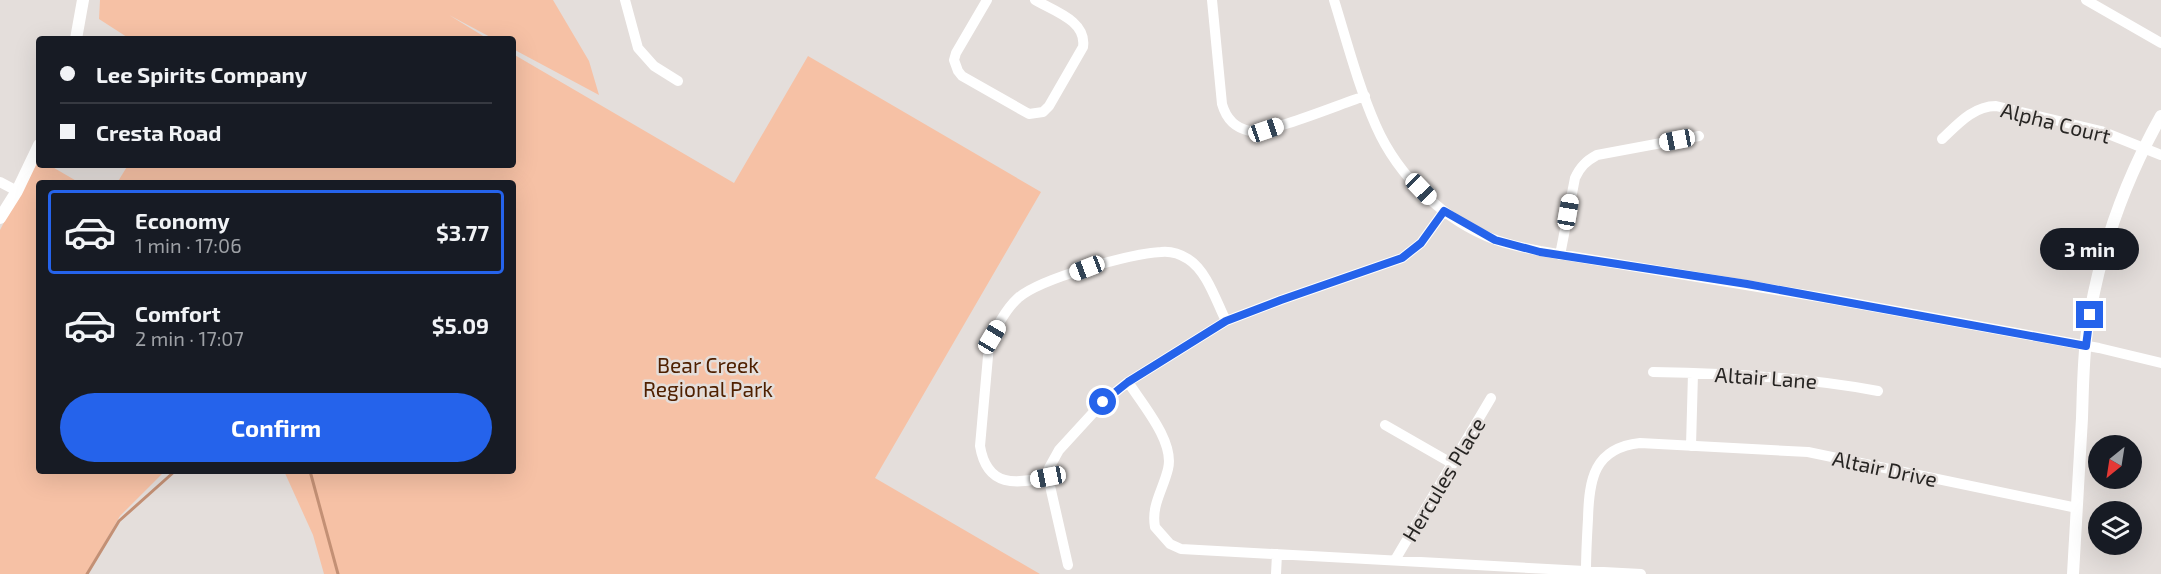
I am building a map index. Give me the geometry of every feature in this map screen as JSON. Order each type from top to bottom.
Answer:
[{"type":"main road","points":[[77,36],[83,0]]},
{"type":"main road","points":[[2073,574],[2086,346],[2096,282],[2119,204],[2144,147],[2161,116]]},
{"type":"main road","points":[[0,218],[36,151]]},
{"type":"street","points":[[625,0],[638,48],[654,66],[678,81]]},
{"type":"street","points":[[987,0],[956,53],[955,66],[962,76],[1023,111],[1037,114],[1049,106],[1083,47],[1084,38],[1077,24],[1035,0]]},
{"type":"street","points":[[1212,0],[1222,104],[1225,114],[1238,127],[1247,130],[1266,130],[1365,96]]},
{"type":"street","points":[[1334,0],[1365,96],[1377,128],[1388,148],[1406,173],[1444,211],[1495,240],[1540,252],[1738,282],[2086,346],[2161,363]]},
{"type":"street","points":[[2086,0],[2161,43]]},
{"type":"street","name":"Alpha Court","points":[[1942,139],[1971,113],[1983,107],[1996,106],[2082,126],[2161,155]]},
{"type":"street","points":[[1560,255],[1575,178],[1580,168],[1588,160],[1597,155],[1699,136]]},
{"type":"street","points":[[0,182],[16,191]]},
{"type":"street","points":[[1068,565],[1048,477],[1049,468],[1059,450],[1103,402],[1128,382],[1226,321],[1402,258],[1421,243],[1444,211]]},
{"type":"street","points":[[1048,477],[1020,483],[1010,482],[987,466],[980,446],[989,345],[1017,299],[1026,292],[1087,268],[1142,255],[1171,252],[1189,260],[1201,272],[1226,321]]},
{"type":"street","name":"Altair Lane","points":[[1653,372],[1801,379],[1878,391]]},
{"type":"street","points":[[1691,446],[1693,373]]},
{"type":"street","points":[[1128,382],[1163,437],[1168,449],[1168,469],[1154,507],[1155,527],[1170,544],[1181,549],[1641,574]]},
{"type":"street","name":"Hercules Place","points":[[1395,560],[1491,399]]},
{"type":"street","points":[[1385,425],[1453,464]]},
{"type":"street","name":"Altair Drive","points":[[1586,571],[1588,495],[1592,478],[1597,467],[1614,450],[1628,444],[1808,452],[2077,508]]},
{"type":"street","points":[[1276,574],[1277,554]]},
{"type":"green space","points":[[100,0],[553,0],[589,61],[599,95],[516,51],[516,36],[488,36],[449,15],[483,36],[125,36],[99,19]]},
{"type":"green space","name":"Bear Creek Regional Park","points":[[516,56],[734,183],[808,56],[1041,192],[875,478],[1040,574],[324,574],[313,535],[285,474],[516,474],[516,180],[119,180],[126,168],[516,168]]},
{"type":"green space","points":[[36,160],[36,168],[54,168],[75,180],[36,180],[36,474],[162,474],[120,516],[86,574],[0,574],[0,230]]},
{"type":"waterway","points":[[87,574],[119,521],[172,474]]},
{"type":"waterway","points":[[311,474],[338,574]]},
{"type":"route","points":[[1103,402],[1128,382],[1226,321],[1402,258],[1421,243],[1444,211],[1495,240],[1540,252],[1747,284],[2086,346],[2090,315]]}]
